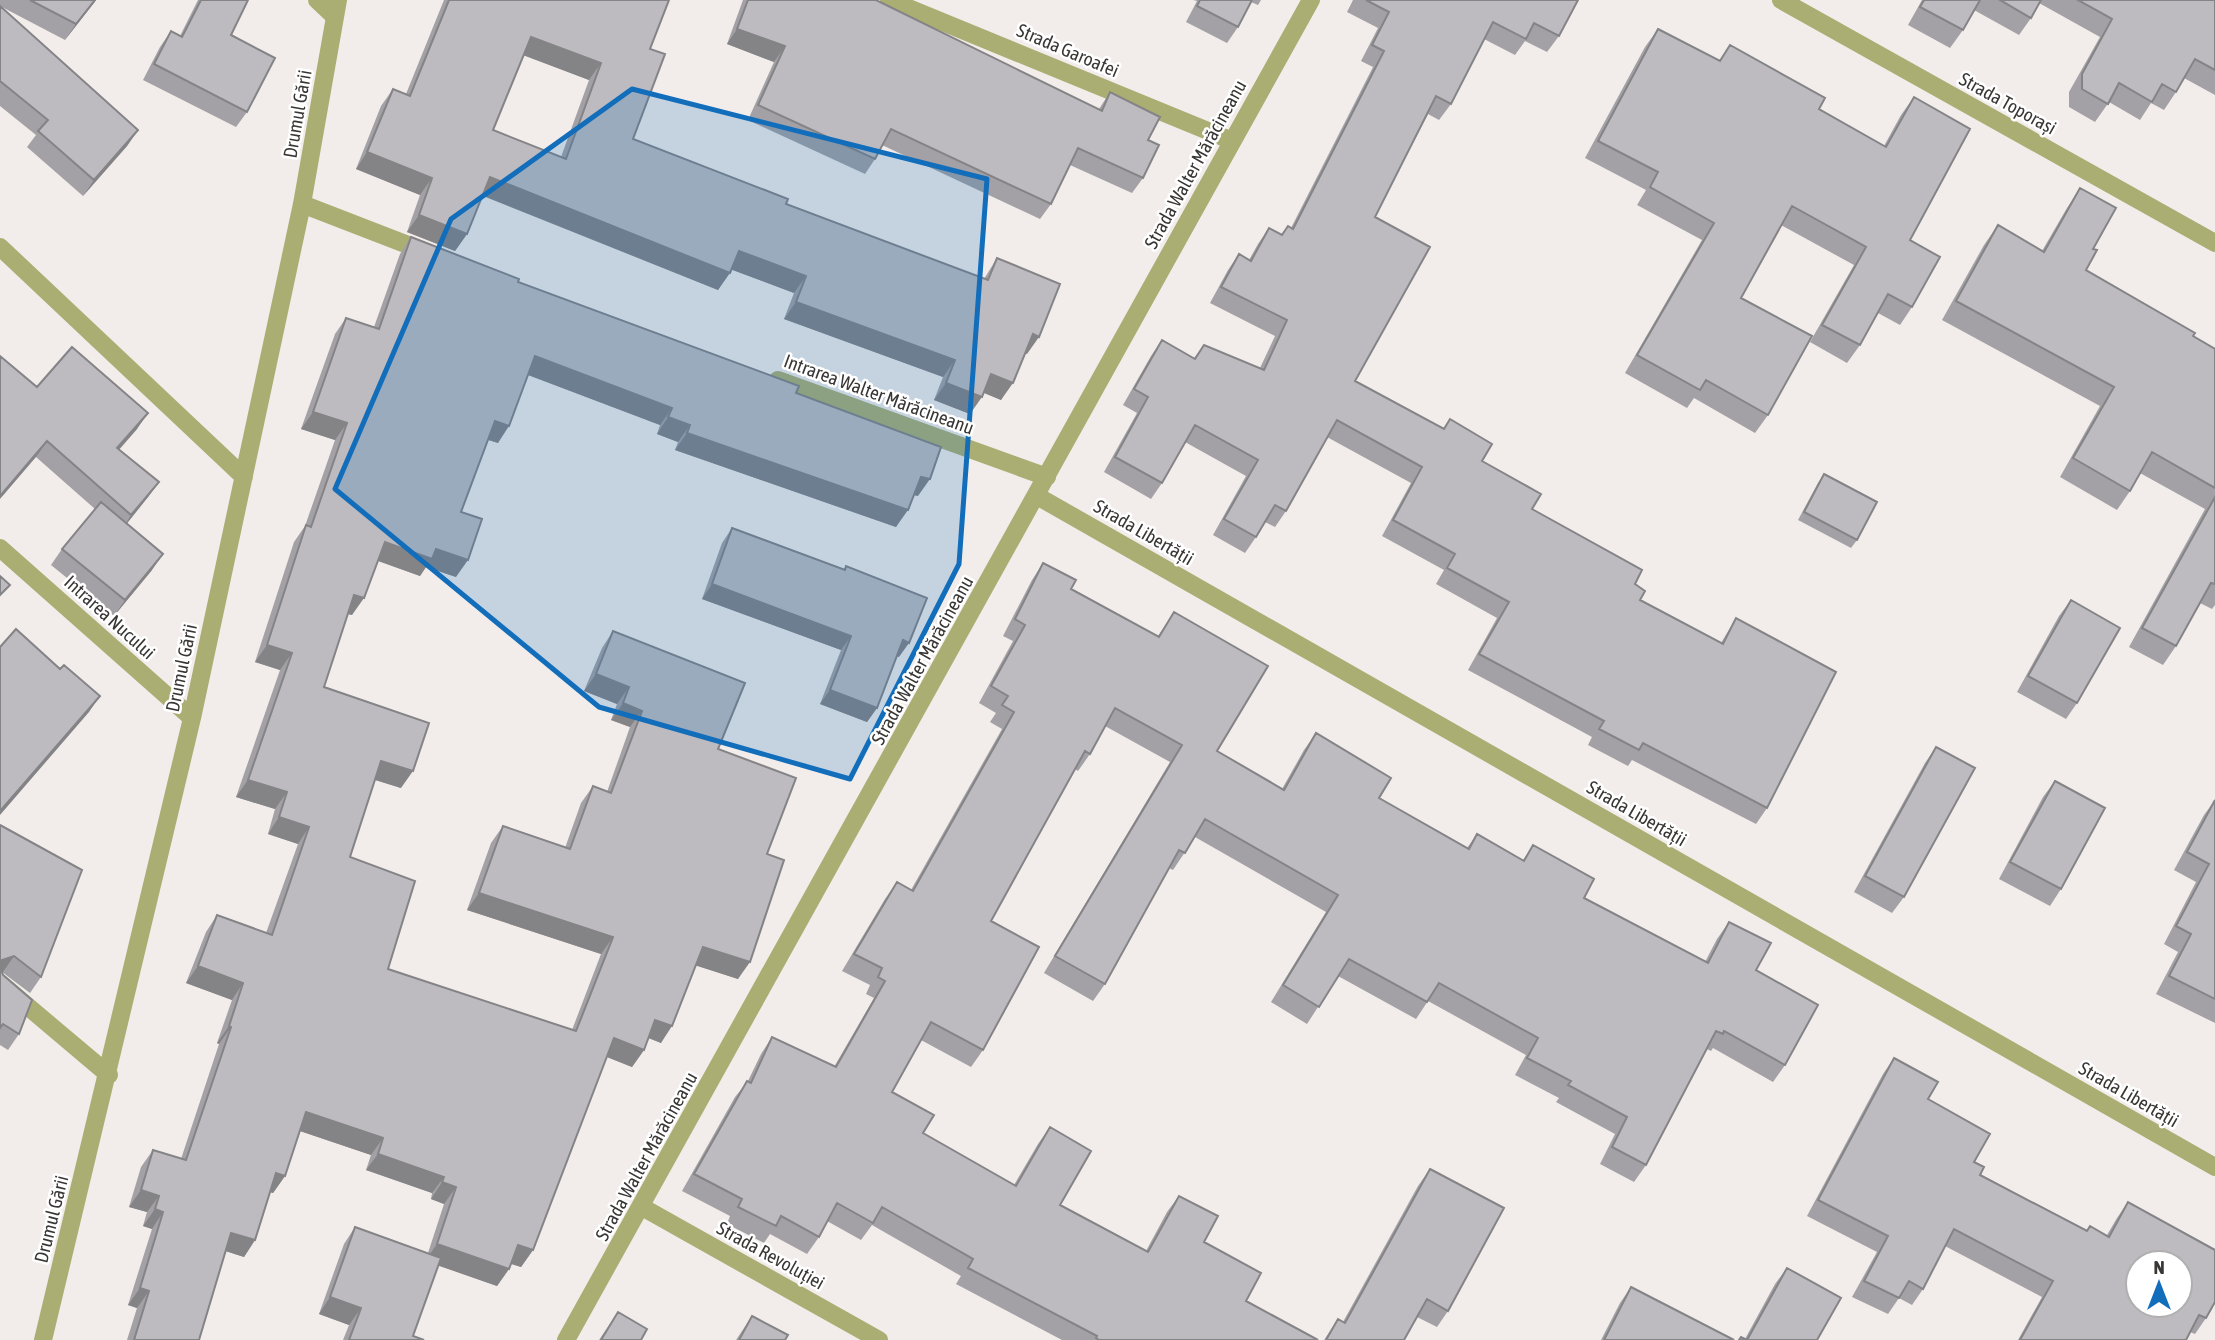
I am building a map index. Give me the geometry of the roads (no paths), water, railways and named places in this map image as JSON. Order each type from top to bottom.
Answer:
[{"type":"street","points":[[317,0],[337,9]]},
{"type":"street","name":"Strada Garoafei","points":[[889,0],[1230,140]]},
{"type":"street","name":"Strada Walter Mărăcineanu","points":[[566,1340],[1047,477],[1230,140],[1311,0]]},
{"type":"street","name":"Strada Toporași","points":[[1781,0],[2215,243]]},
{"type":"street","name":"Drumul Gării","points":[[43,1340],[109,1075],[192,718],[302,204],[337,9]]},
{"type":"street","points":[[302,204],[443,258]]},
{"type":"street","points":[[0,247],[244,477]]},
{"type":"street","name":"Intrarea Walter Mărăcineanu","points":[[766,376],[1047,477]]},
{"type":"street","name":"Strada Libertății","points":[[1037,495],[2215,1167]]},
{"type":"street","name":"Intrarea Nucului","points":[[0,548],[192,718]]},
{"type":"street","points":[[0,983],[109,1075]]},
{"type":"street","name":"Strada Revoluției","points":[[642,1207],[879,1340]]}]
